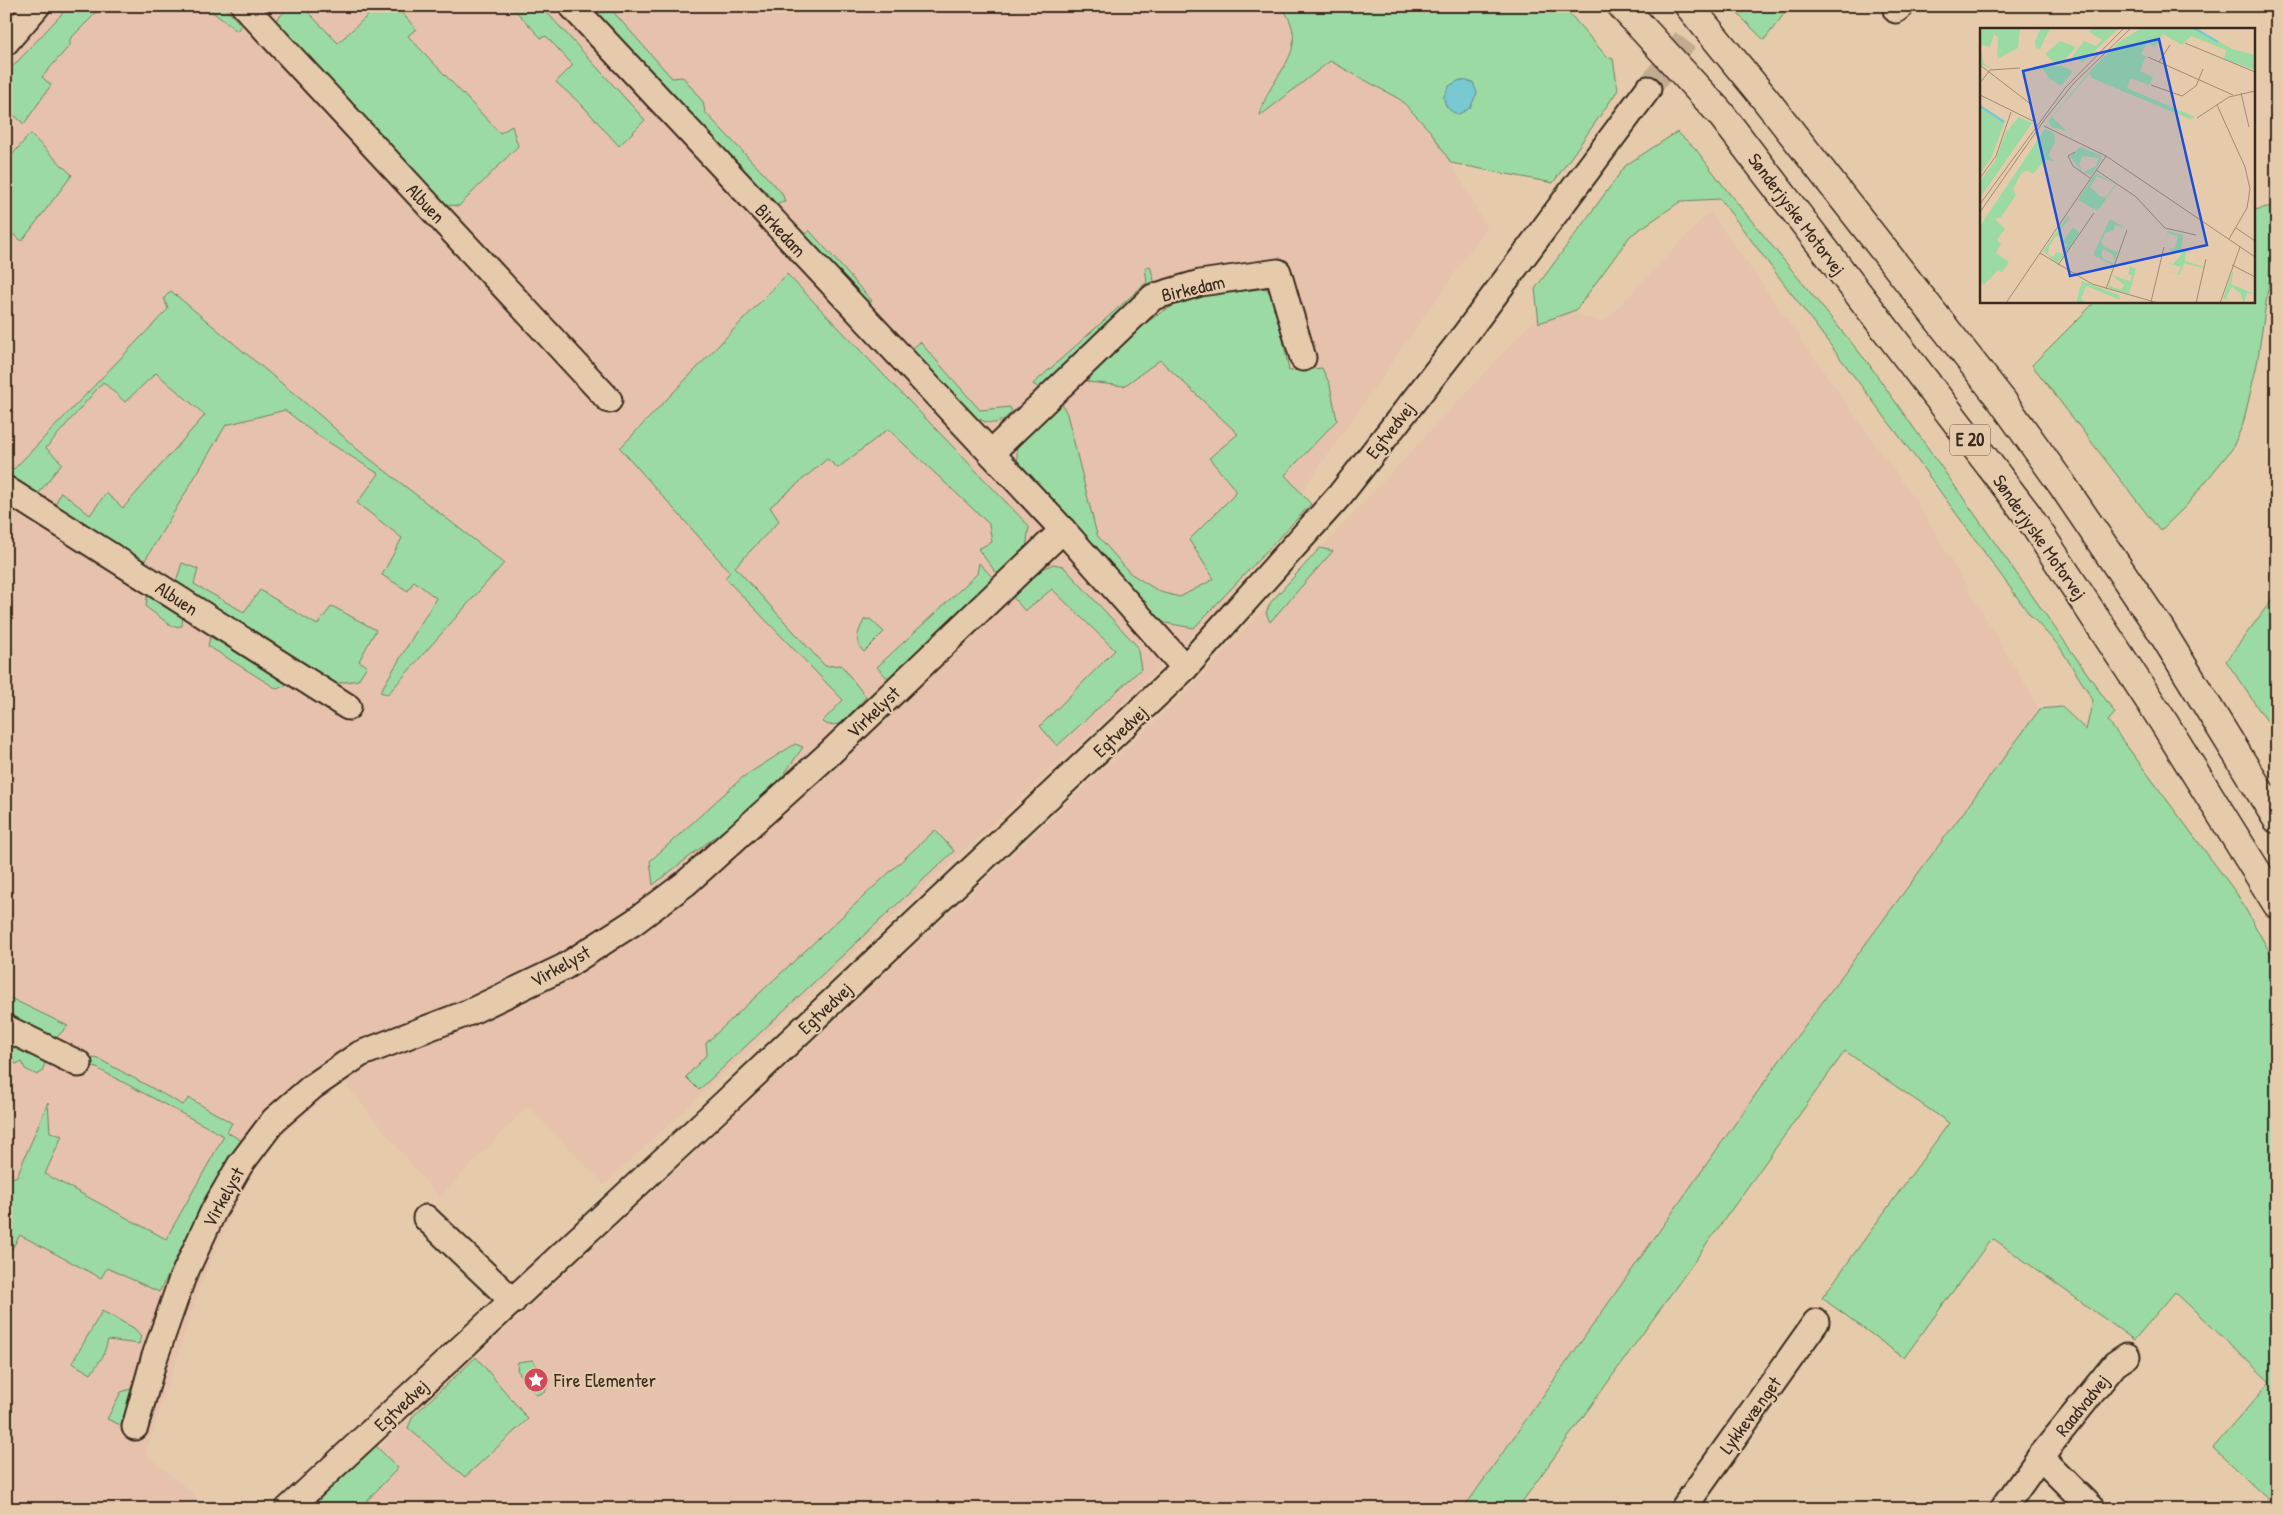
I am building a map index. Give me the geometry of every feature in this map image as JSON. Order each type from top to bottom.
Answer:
[{"type":"highway","name":"Sønderjyske Motorvej","points":[[1622,6],[1720,113],[2026,514],[2161,718],[2277,904]]},
{"type":"highway","name":"E 20","points":[[1689,6],[1766,100],[2003,402],[2062,483],[2160,629],[2277,819]]},
{"type":"street","points":[[6,42],[37,6]]},
{"type":"street","name":"Albuen","points":[[244,6],[609,400]]},
{"type":"street","name":"Birkedam","points":[[572,6],[1063,530],[1185,668]]},
{"type":"street","name":"Egtvedvej","points":[[288,1509],[513,1301],[1185,668],[1340,495],[1458,344],[1648,89]]},
{"type":"street","name":"Birkedam","points":[[991,453],[1153,297],[1200,283],[1278,272],[1303,358]]},
{"type":"street","name":"Albuen","points":[[6,489],[348,707]]},
{"type":"street","name":"Virkelyst","points":[[135,1427],[154,1359],[182,1279],[223,1195],[240,1165],[274,1120],[312,1087],[360,1054],[470,1012],[564,967],[634,922],[686,884],[836,748],[1063,530]]},
{"type":"street","points":[[6,1028],[79,1064]]},
{"type":"street","points":[[426,1218],[513,1301]]},
{"type":"street","name":"Lykkevænget","points":[[1683,1509],[1816,1322]]},
{"type":"street","name":"Raadvadvej","points":[[2003,1509],[2040,1457],[2115,1364],[2126,1356]]},
{"type":"street","points":[[2040,1457],[2092,1509]]},
{"type":"shaded area","points":[[6,6],[1281,6],[1291,20],[1294,35],[1286,67],[1262,102],[1260,116],[1330,61],[1401,100],[1431,132],[1487,227],[1222,606],[1136,691],[604,1185],[528,1106],[439,1198],[343,1081],[257,1158],[203,1278],[146,1453],[210,1509],[6,1509]]},
{"type":"shaded area","points":[[1710,211],[1916,501],[2040,709],[1792,1043],[1463,1509],[314,1509],[1187,691],[1546,307],[1604,322]]},
{"type":"green space","points":[[69,6],[103,6],[70,39],[70,45],[42,77],[51,85],[24,124],[6,108],[6,74]]},
{"type":"green space","points":[[205,6],[223,6],[241,25],[237,31]]},
{"type":"green space","points":[[291,6],[302,6],[338,43],[378,6],[396,6],[416,29],[408,36],[500,133],[512,126],[518,146],[459,206],[439,204],[274,26],[277,19]]},
{"type":"green space","points":[[511,6],[541,6],[645,120],[619,146],[583,106],[556,82],[573,65],[546,36],[541,38]]},
{"type":"green space","points":[[591,6],[608,6],[672,78],[683,77],[703,102],[705,112],[782,193],[785,202],[773,205]]},
{"type":"green space","points":[[1281,6],[1563,6],[1607,57],[1613,59],[1618,90],[1553,183],[1451,163],[1431,132],[1401,100],[1330,61],[1260,116],[1264,101],[1292,50],[1293,37],[1290,22]]},
{"type":"green space","points":[[1736,6],[1790,6],[1764,40],[1733,9]]},
{"type":"green space","points":[[1677,132],[1695,148],[1728,192],[1868,363],[2115,713],[2108,721],[2237,894],[2277,965],[2277,1508],[2213,1448],[2270,1382],[2175,1292],[2134,1340],[1994,1239],[1989,1242],[1904,1358],[1822,1298],[1949,1123],[1845,1051],[1517,1509],[1463,1509],[1792,1043],[2040,709],[2062,707],[2086,730],[2093,700],[2059,646],[2030,615],[1915,457],[1720,199],[1681,201],[1630,236],[1576,310],[1539,323],[1535,289],[1626,165]]},
{"type":"green space","points":[[30,134],[72,175],[22,241],[6,229],[6,162]]},
{"type":"green space","points":[[2277,205],[2277,228],[2257,364],[2243,424],[2232,449],[2185,507],[2160,531],[2032,365],[2095,302],[2256,302],[2256,210]]},
{"type":"green space","points":[[809,230],[872,301],[866,306],[804,237]]},
{"type":"green space","points":[[1150,266],[1154,280],[1152,290],[1044,386],[1039,388],[1033,384],[1147,282],[1145,268]]},
{"type":"green space","points":[[787,274],[1029,526],[1026,549],[998,575],[978,549],[992,542],[989,524],[888,429],[838,468],[827,459],[770,507],[779,521],[735,567],[825,666],[841,665],[866,697],[841,724],[829,725],[822,722],[843,700],[725,578],[730,572],[620,448]]},
{"type":"green space","points":[[1265,287],[1276,302],[1289,371],[1322,368],[1330,385],[1337,420],[1285,475],[1311,504],[1194,628],[1160,622],[1018,465],[1016,442],[1062,404],[1067,414],[1097,535],[1130,573],[1160,592],[1180,597],[1214,579],[1189,540],[1237,492],[1209,458],[1238,434],[1160,360],[1124,386],[1088,382],[1089,373],[1138,329],[1171,307],[1193,298],[1217,292]]},
{"type":"green space","points":[[171,291],[322,417],[357,449],[504,563],[388,694],[380,692],[436,598],[414,581],[408,591],[382,575],[402,538],[357,503],[379,474],[314,433],[285,410],[226,425],[144,562],[55,505],[61,492],[90,515],[106,493],[123,508],[205,415],[156,373],[125,402],[103,382],[46,448],[62,463],[38,494],[6,475],[6,465],[14,469],[168,309],[164,298]]},
{"type":"green space","points":[[920,342],[980,410],[1010,407],[1012,412],[996,423],[977,418],[912,349]]},
{"type":"green space","points":[[1320,548],[1333,551],[1270,622],[1266,613],[1271,602]]},
{"type":"green space","points":[[182,563],[198,569],[194,584],[244,612],[260,590],[317,625],[332,606],[376,630],[359,661],[367,666],[358,680],[332,684],[176,582]]},
{"type":"green space","points":[[979,563],[994,579],[889,677],[886,677],[877,667],[977,574]]},
{"type":"green space","points":[[1053,564],[1063,566],[1137,646],[1141,669],[1057,746],[1040,726],[1115,650],[1052,589],[1025,611],[1011,595],[1039,571]]},
{"type":"green space","points":[[2277,593],[2277,736],[2226,661]]},
{"type":"green space","points":[[147,596],[183,614],[182,626],[173,627],[146,607]]},
{"type":"green space","points":[[870,619],[884,632],[864,652],[859,644],[858,637],[864,620]]},
{"type":"green space","points":[[210,637],[287,677],[288,684],[277,689],[208,646]]},
{"type":"green space","points":[[795,744],[803,747],[780,780],[739,818],[653,885],[650,861],[743,777]]},
{"type":"green space","points":[[935,830],[954,851],[699,1090],[686,1077],[707,1054],[706,1043]]},
{"type":"green space","points":[[6,996],[68,1026],[56,1038],[6,1014]]},
{"type":"green space","points":[[6,1039],[43,1057],[45,1063],[42,1072],[37,1075],[25,1069],[22,1062],[15,1064],[12,1058],[6,1061]]},
{"type":"green space","points":[[93,1058],[99,1059],[183,1105],[189,1098],[232,1123],[227,1132],[242,1141],[159,1292],[107,1268],[101,1278],[20,1235],[6,1259],[6,1181],[17,1176],[48,1102],[50,1132],[62,1136],[45,1174],[166,1239],[224,1136],[89,1064]]},
{"type":"green space","points":[[102,1311],[134,1328],[141,1336],[139,1344],[108,1340],[103,1356],[91,1374],[72,1363]]},
{"type":"green space","points":[[476,1357],[528,1419],[465,1477],[408,1428],[413,1416]]},
{"type":"green space","points":[[532,1360],[550,1381],[545,1392],[536,1395],[517,1370],[518,1362]]},
{"type":"green space","points":[[134,1388],[125,1427],[107,1419],[121,1392]]},
{"type":"green space","points":[[376,1446],[398,1468],[359,1509],[309,1509]]},
{"type":"water","points":[[1460,80],[1473,82],[1477,93],[1470,108],[1459,114],[1452,112],[1448,108],[1444,96],[1449,86]]},
{"type":"tunnel","points":[[1648,89],[1711,6]]},
{"type":"place","name":"Fire Elementer","points":[[536,1380]]}]
